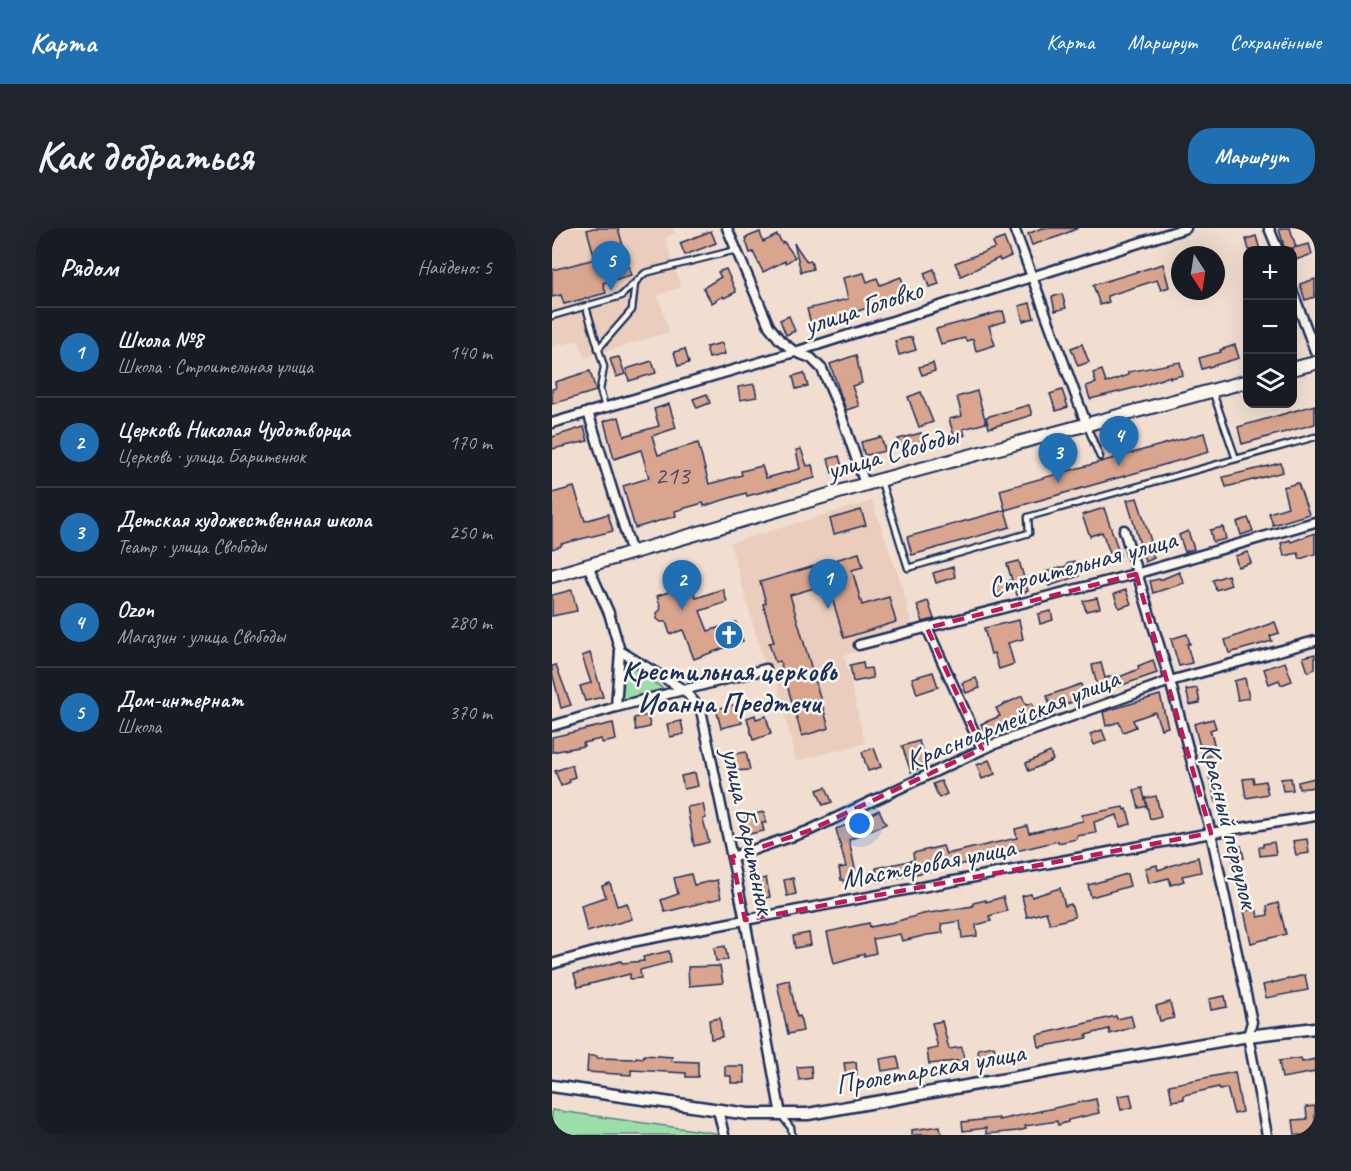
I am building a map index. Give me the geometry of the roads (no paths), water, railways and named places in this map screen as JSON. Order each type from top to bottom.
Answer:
[{"type":"main road","points":[[1297,368],[1315,363]]},
{"type":"main road","name":"улица Свободы","points":[[552,576],[865,484],[1243,382]]},
{"type":"street","points":[[727,228],[769,326],[780,340],[795,352],[811,358],[822,369],[838,406],[865,484]]},
{"type":"street","points":[[1014,228],[1086,423]]},
{"type":"street","name":"улица Головко","points":[[552,423],[795,352],[1186,228]]},
{"type":"street","points":[[1269,228],[1276,246]]},
{"type":"street","points":[[1297,300],[1315,351]]},
{"type":"street","points":[[588,412],[632,553]]},
{"type":"street","name":"Строительная улица","points":[[860,645],[1136,574],[1315,522]]},
{"type":"street","name":"Красный переулок","points":[[1124,530],[1170,681],[1211,833],[1252,1022],[1248,1036],[1267,1135]]},
{"type":"street","points":[[588,566],[609,613],[620,651],[616,707]]},
{"type":"street","points":[[927,628],[982,749]]},
{"type":"street","name":"Красноармейская улица","points":[[732,857],[808,831],[982,749],[1170,681],[1315,641]]},
{"type":"street","name":"улица Баритенюк","points":[[620,651],[684,690],[701,710],[745,920],[781,1115]]},
{"type":"street","points":[[552,726],[616,707],[766,669]]},
{"type":"street","name":"Мастеровая улица","points":[[552,964],[626,944],[745,920],[1211,833],[1315,816]]},
{"type":"street","name":"Пролетарская улица","points":[[552,1086],[718,1110],[781,1115],[820,1112],[1248,1036],[1315,1028]]},
{"type":"street","points":[[718,1110],[724,1135]]},
{"type":"lane","points":[[552,316],[621,296],[645,273],[736,250]]},
{"type":"lane","points":[[598,349],[632,310],[635,283]]},
{"type":"lane","points":[[586,307],[604,368],[600,390],[605,407]]},
{"type":"lane","points":[[1212,390],[1236,459]]},
{"type":"lane","points":[[1086,423],[1100,457]]},
{"type":"lane","points":[[881,480],[908,568],[1029,534],[1028,517],[1315,437]]},
{"type":"lane","points":[[781,1115],[792,1135]]},
{"type":"place","name":"Дом-интернат","points":[[611,291]]},
{"type":"place","name":"Ozon","points":[[1119,466]]},
{"type":"place","name":"Детская художественная школа","points":[[1058,483]]},
{"type":"place","name":"Школа №8","points":[[828,609]]},
{"type":"place","name":"Церковь Николая Чудотворца","points":[[682,610]]},
{"type":"place","name":"Крестильная церковь Иоанна Предтечи","points":[[729,635]]}]
